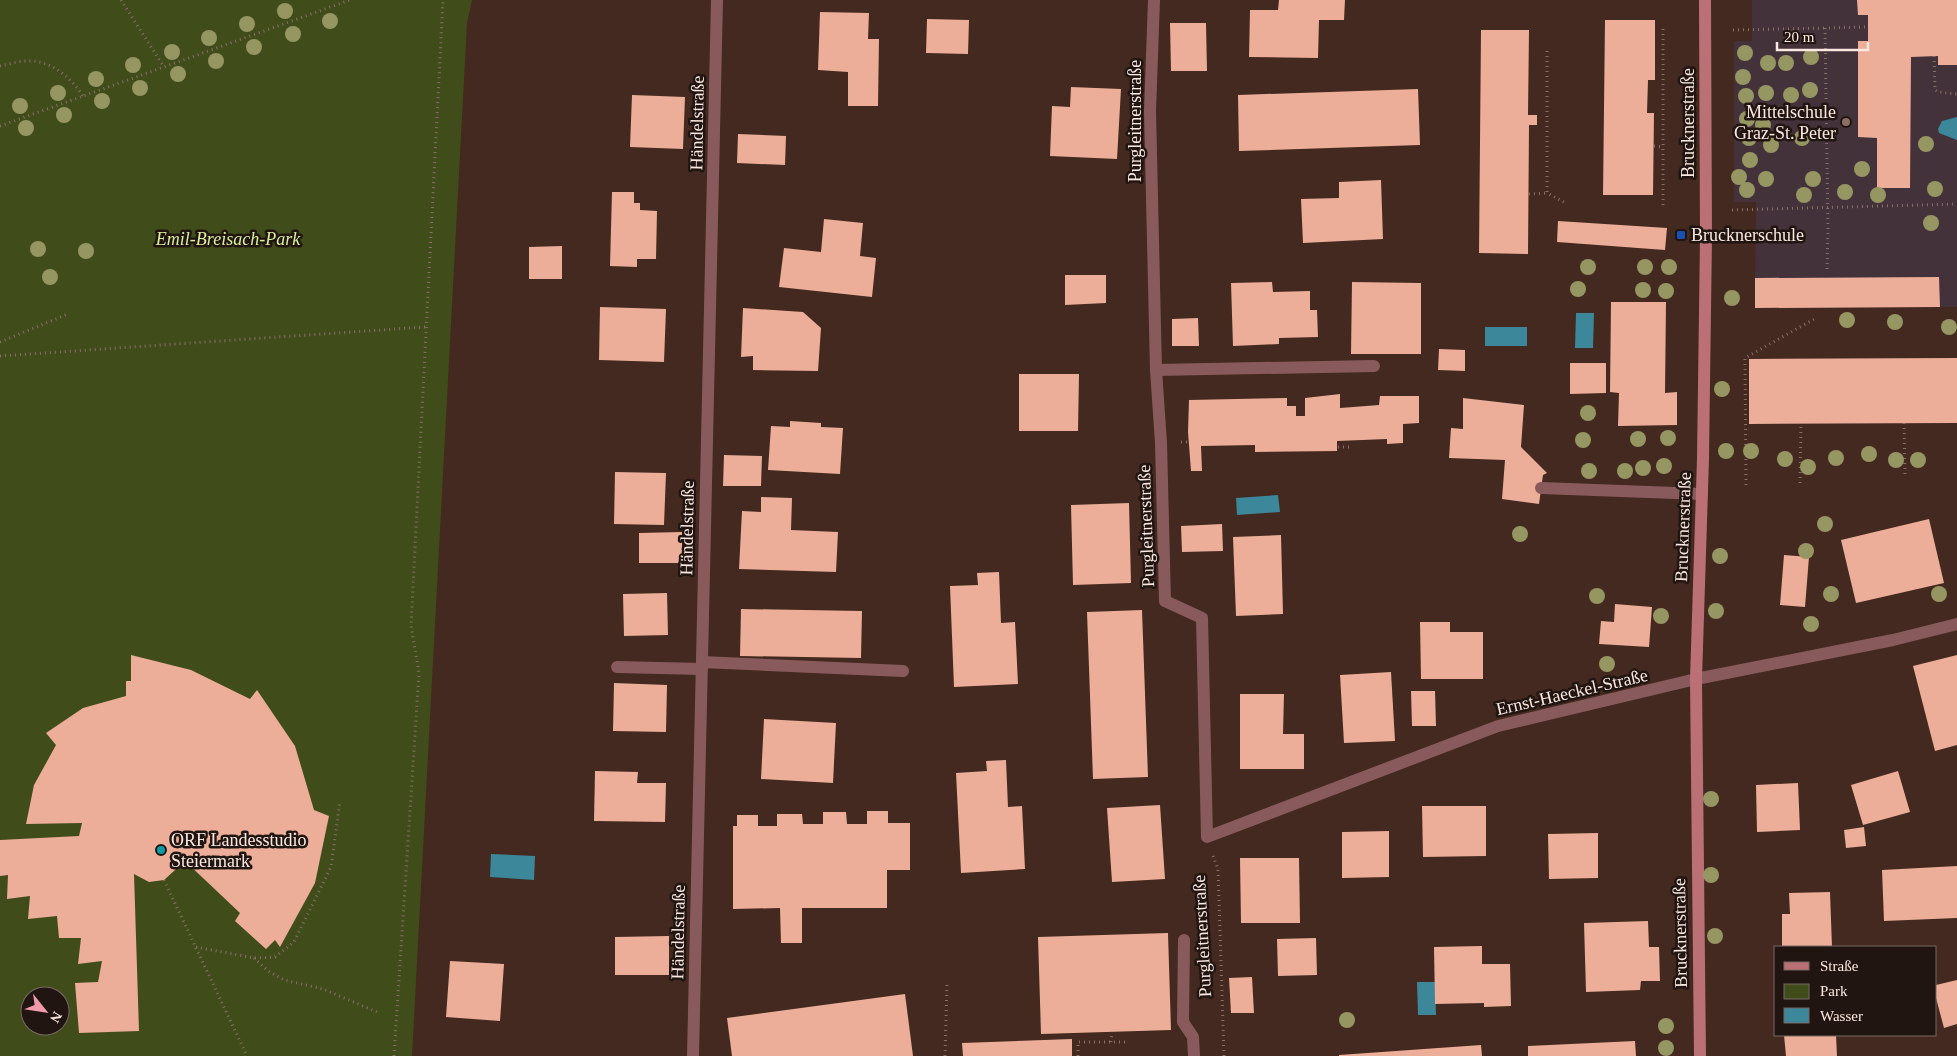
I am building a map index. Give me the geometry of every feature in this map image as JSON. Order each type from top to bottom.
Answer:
[{"type":"main road","name":"Brucknerstraße","points":[[1700,1056],[1696,680],[1702,494],[1706,219],[1705,0]]},
{"type":"street","name":"Händelstraße","points":[[693,1056],[717,0]]},
{"type":"street","name":"Purgleitnerstraße","points":[[1154,0],[1150,110],[1156,370],[1161,443],[1165,601],[1202,618],[1207,836]]},
{"type":"street","points":[[1156,370],[1374,366]]},
{"type":"street","points":[[1542,488],[1702,494]]},
{"type":"street","name":"Ernst-Haeckel-Straße","points":[[1207,836],[1498,726],[1696,680],[1893,640],[1957,624]]},
{"type":"street","points":[[617,667],[702,665],[903,671]]},
{"type":"street","name":"Purgleitnerstraße","points":[[1184,940],[1183,1022],[1193,1037],[1194,1056]]},
{"type":"path","points":[[121,0],[164,67]]},
{"type":"path","points":[[0,126],[350,0]]},
{"type":"path","points":[[394,1056],[419,673],[411,626],[443,0]]},
{"type":"path","points":[[1733,30],[1867,27]]},
{"type":"path","points":[[1825,28],[1827,269]]},
{"type":"path","points":[[1663,29],[1663,207]]},
{"type":"path","points":[[1547,193],[1548,51]]},
{"type":"path","points":[[1934,56],[1935,90],[1957,94]]},
{"type":"path","points":[[0,66],[24,61],[42,63],[65,76],[76,85],[83,96]]},
{"type":"path","points":[[1654,146],[1663,147]]},
{"type":"path","points":[[1529,194],[1547,193],[1564,202]]},
{"type":"path","points":[[1732,210],[1957,204]]},
{"type":"path","points":[[0,342],[68,314]]},
{"type":"path","points":[[1746,485],[1745,358],[1816,318]]},
{"type":"path","points":[[0,356],[425,327]]},
{"type":"path","points":[[1800,483],[1801,424]]},
{"type":"path","points":[[1904,424],[1905,478]]},
{"type":"path","points":[[1338,447],[1350,447]]},
{"type":"path","points":[[196,947],[254,958],[275,957],[294,942],[331,868],[340,801]]},
{"type":"path","name":"Purgleitnerstraße","points":[[1207,836],[1218,869],[1224,1056]]},
{"type":"path","points":[[164,880],[247,1056]]},
{"type":"path","points":[[254,958],[268,971],[284,980],[323,989],[377,1012]]},
{"type":"path","points":[[945,1056],[947,984]]},
{"type":"path","points":[[1112,1032],[1112,1042]]},
{"type":"path","points":[[1078,1056],[1078,1042],[1126,1042]]},
{"type":"shaded area","name":"Mittelschule Graz-St. Peter","points":[[1752,0],[1957,0],[1957,307],[1755,308],[1756,202],[1734,202],[1734,41],[1752,41]]},
{"type":"green space","name":"Emil-Breisach-Park","points":[[0,0],[472,0],[467,23],[412,1056],[0,1056]]},
{"type":"water","points":[[1957,117],[1957,140],[1939,133],[1938,129],[1942,121]]},
{"type":"water","points":[[1576,313],[1594,313],[1593,348],[1575,348]]},
{"type":"water","points":[[1485,327],[1527,327],[1527,346],[1485,346]]},
{"type":"water","points":[[1278,495],[1280,512],[1237,515],[1236,498]]},
{"type":"water","points":[[491,854],[535,856],[534,880],[490,877]]},
{"type":"water","points":[[1417,982],[1435,982],[1436,1015],[1418,1015]]},
{"type":"building","points":[[1279,0],[1345,0],[1344,20],[1319,20],[1318,58],[1249,57],[1250,10],[1278,10]]},
{"type":"building","points":[[1857,0],[1957,0],[1957,65],[1938,65],[1938,56],[1911,57],[1910,188],[1877,188],[1877,138],[1858,137],[1858,41],[1868,41],[1868,15],[1858,15]]},
{"type":"building","points":[[820,12],[869,13],[868,39],[879,39],[878,106],[848,106],[848,72],[818,70]]},
{"type":"building","points":[[927,19],[969,20],[968,54],[926,53]]},
{"type":"building","points":[[1605,20],[1655,20],[1655,80],[1648,80],[1647,113],[1654,113],[1653,195],[1603,195]]},
{"type":"building","points":[[1170,23],[1206,23],[1207,71],[1171,71]]},
{"type":"building","points":[[1481,30],[1529,30],[1528,115],[1537,115],[1537,125],[1529,125],[1528,254],[1479,253]]},
{"type":"building","points":[[1071,87],[1121,89],[1117,159],[1050,156],[1052,106],[1070,107]]},
{"type":"building","points":[[1418,89],[1420,145],[1239,151],[1238,95]]},
{"type":"building","points":[[632,95],[685,97],[683,149],[630,147]]},
{"type":"building","points":[[738,134],[786,136],[785,165],[737,163]]},
{"type":"building","points":[[1381,180],[1383,239],[1303,243],[1301,199],[1339,198],[1339,182]]},
{"type":"building","points":[[612,192],[634,192],[634,203],[640,203],[640,210],[657,211],[656,259],[637,259],[637,267],[610,266]]},
{"type":"building","points":[[824,219],[863,223],[860,256],[876,258],[872,297],[779,287],[784,248],[821,252]]},
{"type":"building","points":[[1558,221],[1667,228],[1665,250],[1557,242]]},
{"type":"building","points":[[562,246],[562,279],[529,279],[529,247]]},
{"type":"building","points":[[1065,275],[1106,275],[1106,303],[1065,305]]},
{"type":"building","points":[[1939,277],[1940,307],[1755,308],[1755,278]]},
{"type":"building","points":[[1272,282],[1273,292],[1310,291],[1310,310],[1317,310],[1318,337],[1279,338],[1279,344],[1233,346],[1231,283]]},
{"type":"building","points":[[1352,282],[1421,283],[1421,354],[1351,354]]},
{"type":"building","points":[[1611,302],[1666,302],[1665,393],[1677,392],[1677,425],[1618,426],[1619,393],[1610,392]]},
{"type":"building","points":[[600,307],[666,309],[664,362],[599,360]]},
{"type":"building","points":[[743,308],[803,312],[821,328],[818,371],[753,370],[753,356],[741,357]]},
{"type":"building","points":[[1198,318],[1199,346],[1172,346],[1172,319]]},
{"type":"building","points":[[1439,349],[1465,350],[1465,371],[1438,370]]},
{"type":"building","points":[[1957,358],[1957,423],[1749,424],[1749,359]]},
{"type":"building","points":[[1570,363],[1606,363],[1606,393],[1570,394]]},
{"type":"building","points":[[1019,374],[1079,374],[1078,431],[1019,431]]},
{"type":"building","points":[[1340,394],[1340,408],[1379,405],[1380,396],[1419,396],[1419,423],[1403,424],[1403,443],[1387,444],[1387,439],[1337,441],[1337,451],[1255,452],[1255,445],[1201,446],[1202,471],[1191,471],[1188,432],[1189,400],[1287,398],[1287,406],[1296,406],[1296,416],[1305,416],[1305,398]]},
{"type":"building","points":[[1463,398],[1524,405],[1521,447],[1547,473],[1543,475],[1539,504],[1502,499],[1505,460],[1449,458],[1451,428],[1463,429]]},
{"type":"building","points":[[790,421],[821,423],[821,427],[843,428],[840,474],[768,470],[771,426],[790,427]]},
{"type":"building","points":[[724,455],[762,456],[761,486],[723,486]]},
{"type":"building","points":[[615,472],[666,473],[664,525],[614,524]]},
{"type":"building","points":[[761,497],[792,498],[791,530],[838,532],[836,572],[739,569],[742,511],[761,512]]},
{"type":"building","points":[[1129,503],[1131,583],[1073,585],[1071,505]]},
{"type":"building","points":[[1929,519],[1944,583],[1856,603],[1841,540]]},
{"type":"building","points":[[1222,524],[1223,551],[1182,552],[1181,526]]},
{"type":"building","points":[[682,532],[682,563],[639,563],[639,533]]},
{"type":"building","points":[[1281,535],[1283,614],[1236,616],[1233,537]]},
{"type":"building","points":[[1784,555],[1809,557],[1805,607],[1780,605]]},
{"type":"building","points":[[999,572],[1001,623],[1015,622],[1018,684],[954,687],[950,586],[978,585],[977,573]]},
{"type":"building","points":[[667,593],[668,635],[624,636],[623,594]]},
{"type":"building","points":[[1615,604],[1652,607],[1649,647],[1599,644],[1601,621],[1614,622]]},
{"type":"building","points":[[741,609],[862,611],[861,658],[740,656]]},
{"type":"building","points":[[1142,610],[1148,777],[1093,779],[1087,612]]},
{"type":"building","points":[[1420,622],[1450,622],[1450,632],[1483,632],[1483,679],[1421,679]]},
{"type":"building","name":"ORF Landesstudio Steiermark","points":[[131,655],[191,670],[250,699],[257,690],[295,746],[314,810],[329,816],[315,883],[280,947],[275,940],[266,949],[235,921],[240,913],[185,861],[164,880],[149,882],[134,874],[139,1031],[79,1033],[75,983],[98,982],[102,961],[78,964],[81,938],[59,938],[57,916],[28,919],[30,896],[7,899],[8,875],[0,876],[0,840],[79,836],[82,823],[26,824],[34,785],[56,745],[46,733],[83,708],[126,696],[126,681],[131,681]]},
{"type":"building","points":[[1957,655],[1957,745],[1935,751],[1913,666]]},
{"type":"building","points":[[1391,672],[1395,741],[1344,743],[1340,675]]},
{"type":"building","points":[[614,683],[667,685],[666,732],[613,731]]},
{"type":"building","points":[[1411,691],[1435,691],[1436,726],[1412,726]]},
{"type":"building","points":[[1240,694],[1284,694],[1283,734],[1304,734],[1304,769],[1240,769]]},
{"type":"building","points":[[764,719],[836,723],[833,783],[761,779]]},
{"type":"building","points":[[1006,760],[1008,807],[1022,806],[1025,869],[961,873],[956,773],[987,771],[986,761]]},
{"type":"building","points":[[595,771],[638,772],[637,783],[666,783],[665,822],[594,821]]},
{"type":"building","points":[[1898,771],[1910,812],[1863,825],[1851,785]]},
{"type":"building","points":[[1798,783],[1800,830],[1757,832],[1756,785]]},
{"type":"building","points":[[1160,805],[1165,879],[1112,882],[1107,808]]},
{"type":"building","points":[[1422,806],[1486,806],[1486,856],[1423,857]]},
{"type":"building","points":[[867,811],[888,811],[888,823],[910,823],[910,870],[887,870],[887,908],[802,908],[802,943],[781,943],[780,908],[733,909],[733,826],[737,826],[737,815],[758,815],[758,826],[777,826],[777,814],[802,814],[803,824],[823,824],[823,812],[846,812],[847,824],[867,824]]},
{"type":"building","points":[[1864,827],[1866,846],[1846,848],[1844,830]]},
{"type":"building","points":[[1389,831],[1389,877],[1342,878],[1342,832]]},
{"type":"building","points":[[1598,833],[1598,878],[1549,879],[1548,834]]},
{"type":"building","points":[[1240,858],[1299,858],[1300,923],[1241,923]]},
{"type":"building","points":[[1957,866],[1957,918],[1884,921],[1882,870]]},
{"type":"building","points":[[1830,892],[1832,946],[1782,946],[1782,914],[1790,914],[1789,893]]},
{"type":"building","points":[[1648,921],[1649,947],[1659,947],[1660,981],[1641,981],[1640,990],[1586,992],[1584,923]]},
{"type":"building","points":[[1168,933],[1171,1030],[1041,1034],[1038,937]]},
{"type":"building","points":[[669,936],[669,975],[615,975],[615,937]]},
{"type":"building","points":[[1316,938],[1317,975],[1278,976],[1277,939]]},
{"type":"building","points":[[1482,946],[1482,964],[1510,964],[1511,1006],[1484,1007],[1484,1003],[1435,1004],[1434,947]]},
{"type":"building","points":[[450,961],[504,964],[500,1021],[446,1017]]},
{"type":"building","points":[[1252,977],[1254,1013],[1231,1013],[1229,978]]},
{"type":"building","points":[[1957,980],[1957,1024],[1944,1028],[1937,1002],[1937,985]]},
{"type":"building","points":[[905,994],[913,1056],[732,1056],[727,1018]]},
{"type":"building","points":[[1784,1036],[1836,1036],[1837,1056],[1786,1056]]},
{"type":"building","points":[[1072,1039],[1072,1056],[963,1056],[962,1043]]},
{"type":"building","points":[[1635,1041],[1636,1056],[1528,1056],[1528,1046]]},
{"type":"building","points":[[1481,1045],[1482,1056],[1339,1056],[1339,1055]]},
{"type":"place","name":"Mittelschule Graz-St. Peter","points":[[1846,122]]},
{"type":"place","name":"Brucknerschule","points":[[1681,235]]},
{"type":"place","name":"ORF Landesstudio Steiermark","points":[[161,850]]}]
